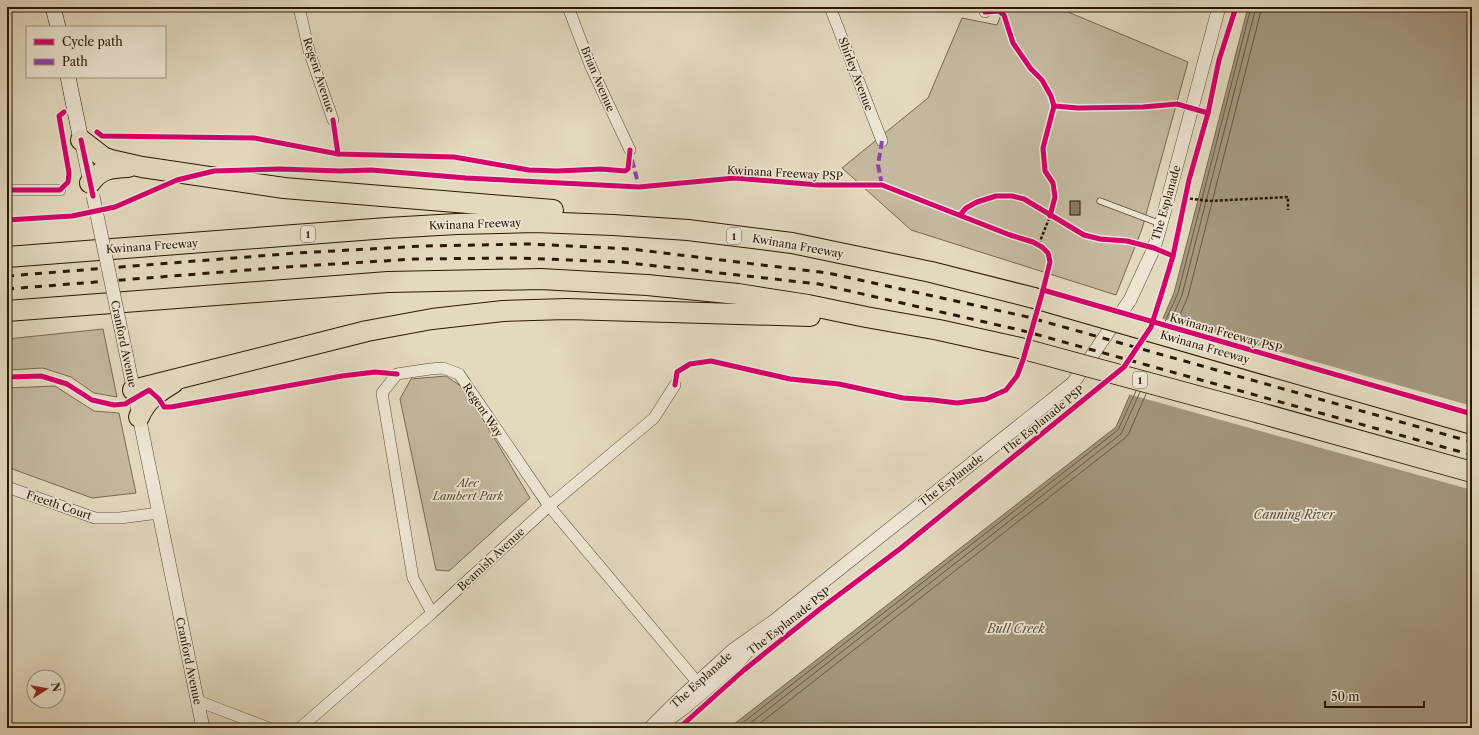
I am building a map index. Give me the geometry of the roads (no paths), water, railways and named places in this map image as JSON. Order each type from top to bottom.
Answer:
[{"type":"highway","points":[[81,140],[103,157],[142,167],[284,188],[745,225],[847,243],[1027,296]]},
{"type":"highway","points":[[91,190],[97,174],[104,170],[113,168],[142,167]]},
{"type":"highway","name":"Kwinana Freeway","points":[[7,257],[456,224],[535,222],[688,230],[792,243],[931,272],[1027,296],[1472,424]]},
{"type":"highway","name":"1","points":[[7,311],[388,282],[541,279],[647,285],[738,294],[808,305],[939,330],[1020,348],[1472,472]]},
{"type":"highway","points":[[133,390],[183,376],[367,331],[432,319],[503,311],[567,309],[866,317]]},
{"type":"highway","points":[[139,417],[142,409],[154,395],[183,376]]},
{"type":"main road","points":[[53,7],[58,26]]},
{"type":"main road","name":"Cranford Avenue","points":[[68,78],[81,140]]},
{"type":"street","name":"Regent Avenue","points":[[299,7],[309,51],[333,120]]},
{"type":"street","name":"Brian Avenue","points":[[568,7],[591,67],[630,150]]},
{"type":"street","name":"Shirley Avenue","points":[[830,7],[882,142]]},
{"type":"street","name":"The Esplanade","points":[[656,728],[678,713],[733,650],[774,621],[1073,383],[1130,300],[1154,248],[1219,7]]},
{"type":"street","name":"Cranford Avenue","points":[[81,140],[203,728]]},
{"type":"street","points":[[7,190],[60,190]]},
{"type":"street","name":"Regent Way","points":[[432,613],[413,578],[382,393],[397,374],[443,368],[459,374],[549,506],[702,687]]},
{"type":"street","name":"Beamish Avenue","points":[[300,728],[432,613],[549,506],[654,418],[675,385]]},
{"type":"street","name":"Freeth Court","points":[[7,487],[95,518],[120,518],[159,513]]},
{"type":"street","name":"The Esplanade","points":[[650,728],[673,705],[702,687]]},
{"type":"street","points":[[198,701],[269,728]]},
{"type":"lane","points":[[1100,202],[1161,224]]},
{"type":"water","name":"Canning River","points":[[1248,7],[1472,7],[1472,728],[729,728],[1116,427],[1174,293]]},
{"type":"railway","points":[[7,276],[297,253],[423,246],[529,244],[631,249],[828,273],[1028,317],[1472,442]]},
{"type":"railway","points":[[7,289],[286,267],[414,259],[518,258],[621,262],[819,284],[1024,331],[1472,455]]},
{"type":"park label","name":"Alec Lambert Park","points":[[468,489]]},
{"type":"water label","name":"Bull Creek","points":[[1016,629]]}]
